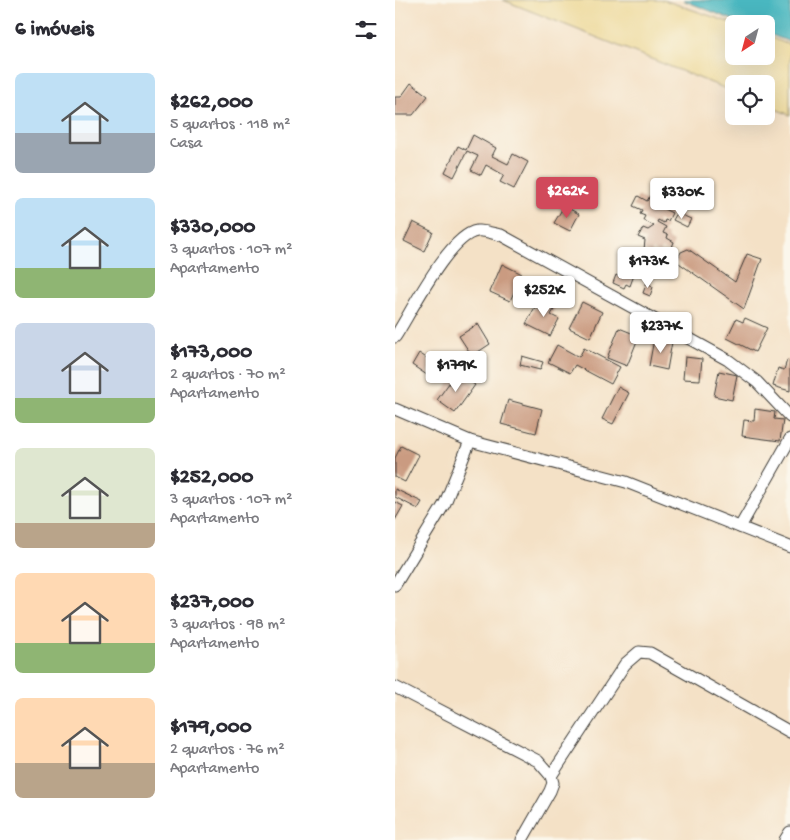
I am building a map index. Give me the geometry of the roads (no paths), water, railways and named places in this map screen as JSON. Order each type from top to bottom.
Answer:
[{"type":"street","points":[[395,337],[435,271],[453,248],[477,231],[501,235],[728,360],[757,382],[790,417]]},
{"type":"street","points":[[395,409],[470,441],[626,482],[790,547]]},
{"type":"street","points":[[740,527],[790,439]]},
{"type":"street","points":[[395,585],[445,503],[470,441]]},
{"type":"street","points":[[551,776],[625,664],[639,652],[650,653],[790,732]]},
{"type":"street","points":[[395,687],[538,761],[551,776],[553,783],[550,791],[522,840]]},
{"type":"street","points":[[785,840],[790,832]]},
{"type":"water","points":[[683,0],[790,0],[790,42],[775,36],[775,15],[725,15],[725,17]]}]
